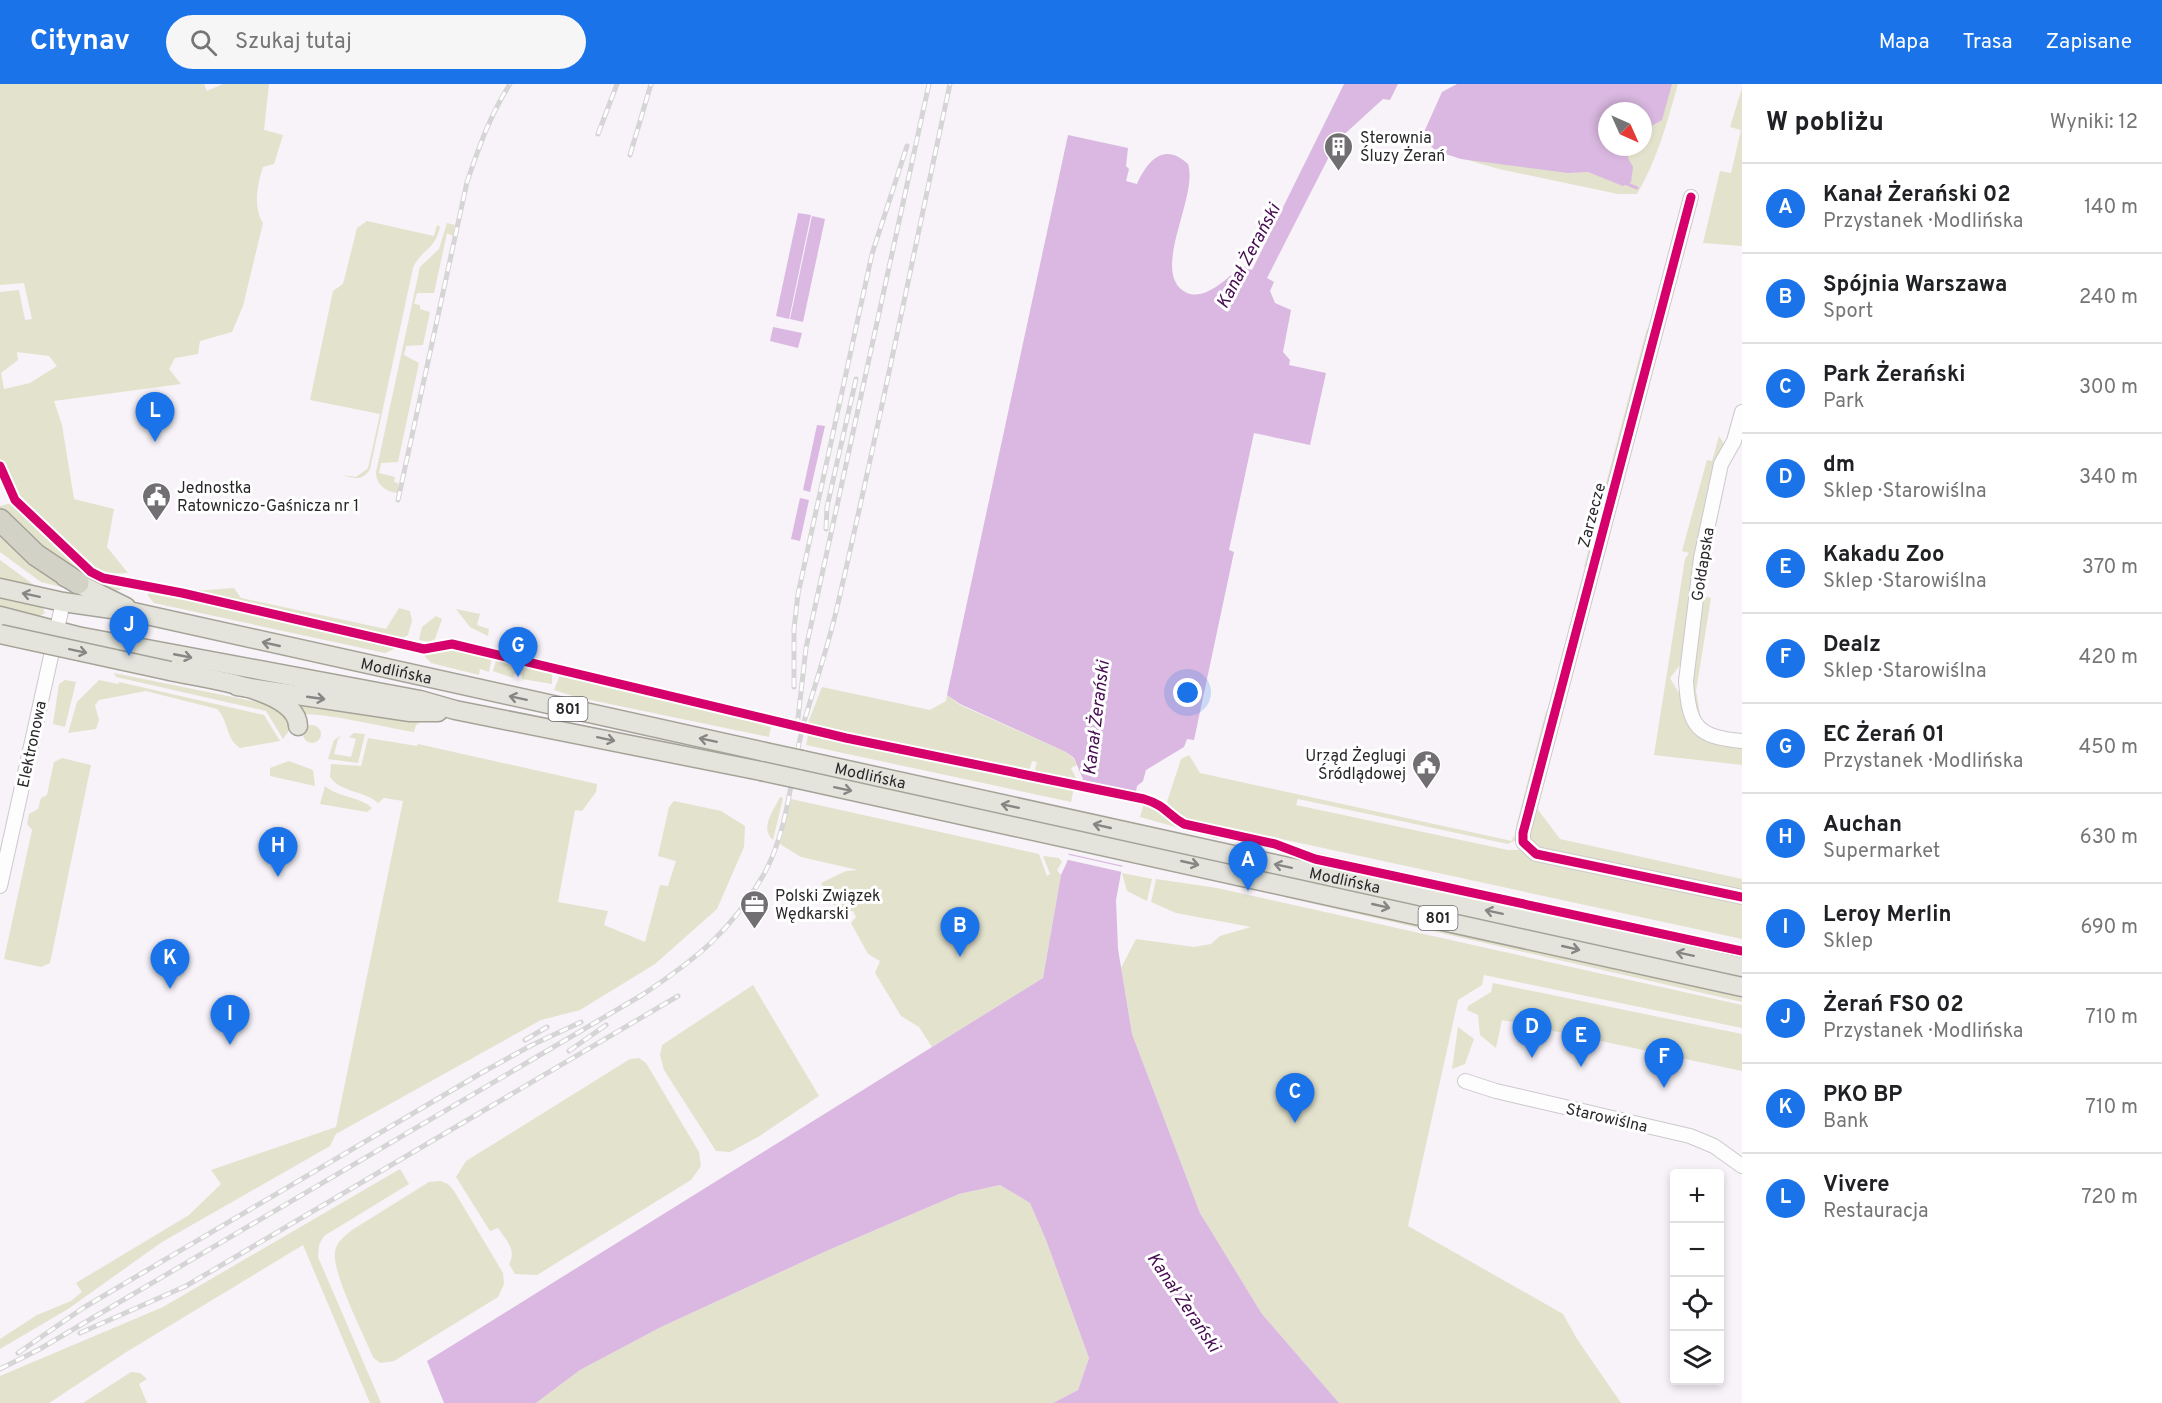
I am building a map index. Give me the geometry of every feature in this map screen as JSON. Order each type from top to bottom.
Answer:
[{"type":"highway","points":[[0,520],[36,555],[78,583]]},
{"type":"main road","points":[[0,530],[47,566],[116,600],[133,612]]},
{"type":"main road","name":"Modlińska","points":[[0,588],[63,602],[133,612],[802,760],[1065,827]]},
{"type":"main road","name":"Modlińska","points":[[0,616],[77,636],[321,684],[420,700],[455,711],[798,779],[1065,827],[1742,967]]},
{"type":"main road","points":[[0,634],[237,686],[410,712],[455,711]]},
{"type":"main road","points":[[237,686],[281,700],[294,714],[298,726]]},
{"type":"main road","name":"Modlińska","points":[[1135,842],[1742,987]]},
{"type":"street","name":"Zarzecze","points":[[1691,197],[1557,700],[1523,833],[1523,842],[1536,854],[1742,897]]},
{"type":"street","name":"Gołdapska","points":[[1742,412],[1734,441],[1721,464],[1701,558],[1686,681],[1692,719],[1709,736],[1742,741]]},
{"type":"street","name":"Elektronowa","points":[[0,886],[63,602]]},
{"type":"street","name":"Starowiślna","points":[[1465,1081],[1690,1136],[1714,1146],[1742,1166]]},
{"type":"green space","points":[[0,84],[204,84],[207,91],[223,84],[269,84],[264,130],[283,135],[274,164],[263,167],[261,174],[257,203],[263,223],[243,306],[232,332],[200,341],[198,354],[175,358],[169,369],[181,384],[54,401],[62,425],[74,499],[114,509],[107,547],[128,573],[107,574],[95,570],[14,490],[7,480],[0,461],[0,292],[19,290],[25,320],[32,319],[24,283],[0,285]],"holes":[[[17,352],[49,356],[57,366],[30,383],[4,389],[1,373],[18,360]]]},
{"type":"green space","points":[[1572,84],[1678,84],[1656,155],[1637,194],[1618,194],[1499,169],[1436,151],[1429,144],[1464,155]]},
{"type":"green space","points":[[1742,88],[1742,246],[1703,243],[1720,171],[1731,173],[1741,130],[1730,127]]},
{"type":"green space","points":[[367,221],[434,236],[437,225],[440,227],[431,246],[413,268],[370,469],[364,476],[354,478],[341,475],[356,477],[368,468],[380,414],[310,400],[333,291],[343,284],[357,228]]},
{"type":"green space","points":[[447,223],[455,225],[453,236],[447,233],[434,293],[417,293],[414,304],[430,312],[423,345],[406,346],[404,355],[419,363],[398,462],[381,463],[379,473],[395,477],[394,482],[398,483],[399,493],[386,489],[380,484],[376,472],[420,267],[439,249]]},
{"type":"green space","points":[[1647,328],[1649,332],[1587,566],[1584,567]]},
{"type":"green space","points":[[1719,436],[1724,444],[1715,462],[1684,660],[1670,678],[1680,695],[1687,719],[1742,746],[1742,765],[1654,755],[1685,559],[1689,553],[1682,551],[1707,460],[1712,461]]},
{"type":"green space","points":[[19,504],[89,573],[102,580],[126,583],[120,590],[113,591],[71,572],[0,511],[0,506]]},
{"type":"green space","points":[[0,537],[20,554],[74,590],[41,582],[0,552]]},
{"type":"green space","points":[[0,560],[38,588],[0,579]]},
{"type":"green space","points":[[148,588],[401,646],[385,653],[154,603],[148,596]]},
{"type":"green space","points":[[234,588],[241,598],[386,629],[399,608],[410,611],[412,621],[408,635],[402,638],[194,591]]},
{"type":"green space","points":[[1699,595],[1711,598],[1696,691],[1702,725],[1691,700]]},
{"type":"green space","points":[[0,596],[42,606],[45,613],[40,616],[0,607]]},
{"type":"green space","points":[[456,609],[480,614],[477,625],[489,629],[488,636],[470,627]]},
{"type":"green space","points":[[436,616],[442,619],[435,639],[429,642],[419,640],[422,627]]},
{"type":"green space","points":[[447,645],[492,656],[489,672],[480,669],[479,675],[431,663],[421,651]]},
{"type":"green space","points":[[497,657],[552,670],[552,684],[522,679],[522,675],[514,674],[513,678],[493,671]]},
{"type":"green space","points":[[561,672],[772,722],[769,737],[576,697],[554,690]]},
{"type":"green space","points":[[114,673],[277,706],[286,711],[291,728],[283,739],[266,711],[116,677]]},
{"type":"green space","points":[[65,680],[76,682],[65,727],[53,724],[59,684]]},
{"type":"green space","points":[[99,680],[118,684],[119,682],[264,715],[280,741],[240,748],[229,734],[224,719],[217,709],[146,691],[99,700],[95,705],[99,720],[96,729],[68,733],[77,702]]},
{"type":"green space","points":[[822,687],[930,710],[946,701],[947,695],[960,705],[1066,752],[1077,765],[1071,768],[1076,778],[1034,773],[1037,762],[1032,761],[1029,772],[808,723]]},
{"type":"green space","points":[[292,702],[422,721],[416,725],[414,732],[337,717],[301,715]]},
{"type":"green space","points":[[1546,711],[1548,713],[1519,826],[1516,827]]},
{"type":"green space","points":[[308,725],[316,725],[321,730],[319,741],[308,743],[303,738],[303,730]]},
{"type":"green space","points":[[1702,725],[1717,731],[1742,734],[1742,738],[1726,737]]},
{"type":"green space","points":[[809,731],[1031,781],[1055,783],[1074,788],[1071,802],[806,745]]},
{"type":"green space","points":[[354,733],[365,734],[358,763],[328,759],[334,740],[342,735],[338,739],[334,754],[351,757],[356,739],[349,737]]},
{"type":"green space","points":[[368,738],[417,746],[418,744],[597,784],[596,792],[582,811],[575,810],[558,902],[608,911],[604,925],[645,942],[660,885],[668,886],[676,861],[658,856],[669,807],[674,801],[721,811],[745,826],[744,847],[717,909],[655,964],[580,1010],[541,1020],[336,1134],[330,1146],[162,1242],[68,1309],[0,1349],[0,1339],[37,1315],[71,1301],[82,1292],[76,1283],[189,1215],[221,1184],[211,1170],[336,1127],[403,801],[384,798],[378,803],[340,786],[330,777],[331,764],[361,766]]},
{"type":"green space","points":[[1189,755],[1200,773],[1512,841],[1514,835],[1516,840],[1508,844],[1298,799],[1296,805],[1508,850],[1521,850],[1742,901],[1742,939],[1180,817],[1167,802],[1181,759]]},
{"type":"green space","points":[[62,758],[91,765],[50,963],[41,967],[4,959],[32,830],[27,824],[29,814],[38,809],[41,798],[47,795],[54,762]]},
{"type":"green space","points":[[289,761],[313,770],[315,786],[270,776],[270,768]]},
{"type":"green space","points":[[325,786],[372,808],[367,812],[320,804]]},
{"type":"green space","points":[[780,797],[783,798],[773,840],[767,830],[767,825]]},
{"type":"green space","points":[[791,799],[1039,854],[1047,876],[1050,874],[1043,856],[1059,858],[1062,862],[1057,870],[1061,875],[1043,978],[932,1047],[919,1027],[901,1016],[875,973],[880,961],[868,954],[851,923],[856,917],[853,911],[839,913],[821,883],[846,871],[858,870],[801,857],[780,844]]},
{"type":"green space","points":[[1144,803],[1160,805],[1181,825],[1220,833],[1218,839],[1140,817]]},
{"type":"green space","points":[[1536,807],[1560,839],[1742,879],[1742,891],[1537,848],[1527,839]]},
{"type":"green space","points":[[1286,848],[1312,860],[1742,953],[1742,958],[1322,866],[1282,854]]},
{"type":"green space","points":[[1296,848],[1742,946],[1742,949],[1314,856]]},
{"type":"green space","points":[[1122,873],[1152,879],[1147,901],[1127,891]]},
{"type":"green space","points":[[1156,879],[1217,888],[1742,1005],[1742,1028],[1484,975],[1482,985],[1458,1000],[1408,1226],[1563,1314],[1577,1339],[1621,1403],[1339,1403],[1262,1314],[1200,1213],[1132,1034],[1121,968],[1136,939],[1194,947],[1211,944],[1220,936],[1251,927],[1176,913],[1151,902]]},
{"type":"green space","points":[[1284,895],[1711,988],[1742,998],[1742,1002],[1284,897]]},
{"type":"green space","points":[[1493,983],[1742,1034],[1742,1071],[1502,1020],[1496,1048],[1480,1035],[1478,1015],[1467,1010],[1468,1006],[1491,992]]},
{"type":"green space","points":[[753,985],[819,1096],[758,1137],[730,1152],[716,1151],[664,1070],[660,1055],[662,1045]]},
{"type":"green space","points":[[1458,1027],[1474,1039],[1465,1064],[1452,1069]]},
{"type":"green space","points":[[639,1058],[646,1063],[699,1152],[701,1166],[691,1180],[537,1275],[515,1274],[509,1264],[512,1254],[507,1241],[498,1228],[490,1231],[456,1177],[466,1161],[630,1059]]},
{"type":"green space","points":[[400,1169],[409,1184],[324,1236],[319,1245],[318,1257],[381,1403],[370,1403],[303,1245],[128,1351],[49,1403],[0,1403],[0,1376],[163,1307]]},
{"type":"green space","points":[[440,1181],[448,1184],[454,1191],[503,1273],[504,1284],[498,1297],[394,1361],[380,1363],[373,1357],[343,1289],[335,1262],[336,1248],[352,1230],[429,1182]]},
{"type":"green space","points":[[1000,1185],[1030,1203],[1089,1358],[1078,1390],[1053,1403],[536,1403],[580,1370],[661,1327],[824,1252],[959,1194]]},
{"type":"green space","points":[[131,1372],[140,1373],[147,1379],[139,1384],[147,1403],[83,1403]]},
{"type":"water","name":"Kanał Żerański","points":[[1344,84],[1398,84],[1390,100],[1383,99],[1337,141],[1267,278],[1274,282],[1270,291],[1275,303],[1291,310],[1283,352],[1290,360],[1289,365],[1326,373],[1310,445],[1254,433],[1229,550],[1234,552],[1194,740],[1187,739],[1184,747],[1146,770],[1143,781],[1137,786],[1116,900],[1118,949],[1132,1034],[1200,1213],[1262,1314],[1339,1403],[1053,1403],[1078,1390],[1089,1358],[1030,1203],[1000,1185],[959,1194],[824,1252],[661,1327],[580,1370],[536,1403],[444,1403],[427,1361],[1043,978],[1061,875],[1067,862],[1083,779],[1074,758],[1066,752],[960,704],[947,695],[1068,135],[1128,148],[1126,166],[1129,169],[1126,181],[1137,184],[1151,162],[1164,154],[1179,157],[1188,164],[1190,178],[1173,253],[1172,270],[1176,284],[1187,293],[1202,294],[1217,286],[1242,265],[1252,270]]},
{"type":"water","points":[[1457,84],[1672,84],[1662,120],[1652,126],[1652,102],[1598,102],[1598,156],[1628,156],[1633,167],[1631,182],[1623,186],[1588,172],[1568,173],[1461,159],[1436,151],[1429,144],[1424,132],[1442,92]]},
{"type":"water","points":[[798,213],[811,215],[789,319],[776,316]]},
{"type":"water","points":[[812,216],[825,219],[803,322],[790,319]]},
{"type":"water","points":[[773,327],[802,333],[798,348],[770,341]]},
{"type":"water","points":[[817,425],[825,426],[810,492],[803,490]]},
{"type":"water","points":[[800,498],[809,500],[800,541],[791,539]]},
{"type":"pier","points":[[1079,779],[1139,793],[1138,800],[1078,787]]},
{"type":"pier","points":[[1078,789],[1137,801],[1129,840],[1070,827]]},
{"type":"pier","points":[[1070,829],[1129,841],[1124,866],[1066,853]]},
{"type":"pier","points":[[1065,854],[1123,867],[1122,872],[1064,859]]},
{"type":"waterway","points":[[1625,183],[1637,188]]},
{"type":"railway","points":[[398,500],[467,182],[491,119],[510,84]]},
{"type":"railway","points":[[598,134],[617,84]]},
{"type":"railway","points":[[630,155],[651,84]]},
{"type":"railway","points":[[797,727],[806,648],[929,84]]},
{"type":"railway","points":[[0,1369],[38,1350],[642,995],[696,956],[739,912],[764,874],[784,819],[804,722],[832,626],[851,546],[950,84]]},
{"type":"railway","points":[[794,687],[794,629],[798,594],[872,254],[907,146]]},
{"type":"railway","points":[[826,529],[827,507],[856,379]]},
{"type":"railway","points":[[80,1333],[186,1286],[678,996]]},
{"type":"railway","points":[[18,1353],[83,1308],[483,1072],[581,1022]]},
{"type":"railway","points":[[569,1051],[606,1025]]},
{"type":"railway","points":[[525,1040],[547,1027]]},
{"type":"cycle path","points":[[1691,197],[1523,833],[1523,842],[1536,854],[1742,897]]},
{"type":"cycle path","points":[[0,466],[15,500],[91,572],[103,578],[182,593],[424,649],[452,644],[846,738],[1144,799],[1162,807],[1184,824],[1275,844],[1315,859],[1742,951]]},
{"type":"place","name":"Sterownia Śluzy Żerań","points":[[1339,172]]},
{"type":"place","name":"Vivere","points":[[155,442]]},
{"type":"place","name":"Jednostka Ratowniczo-Gaśnicza nr 1","points":[[156,522]]},
{"type":"place","name":"Żerań FSO 02","points":[[129,656]]},
{"type":"place","name":"EC Żerań 01","points":[[518,677]]},
{"type":"place","name":"Urząd Żeglugi Śródlądowej","points":[[1427,790]]},
{"type":"place","name":"Auchan","points":[[278,877]]},
{"type":"place","name":"Kanał Żerański 02","points":[[1248,891]]},
{"type":"place","name":"Polski Związek Wędkarski","points":[[754,930]]},
{"type":"place","name":"Spójnia Warszawa","points":[[960,957]]},
{"type":"place","name":"PKO BP","points":[[170,989]]},
{"type":"place","name":"Leroy Merlin","points":[[230,1045]]},
{"type":"place","name":"dm","points":[[1532,1058]]},
{"type":"place","name":"Kakadu Zoo","points":[[1581,1067]]},
{"type":"place","name":"Dealz","points":[[1664,1088]]},
{"type":"place","name":"Park Żerański","points":[[1295,1123]]}]
